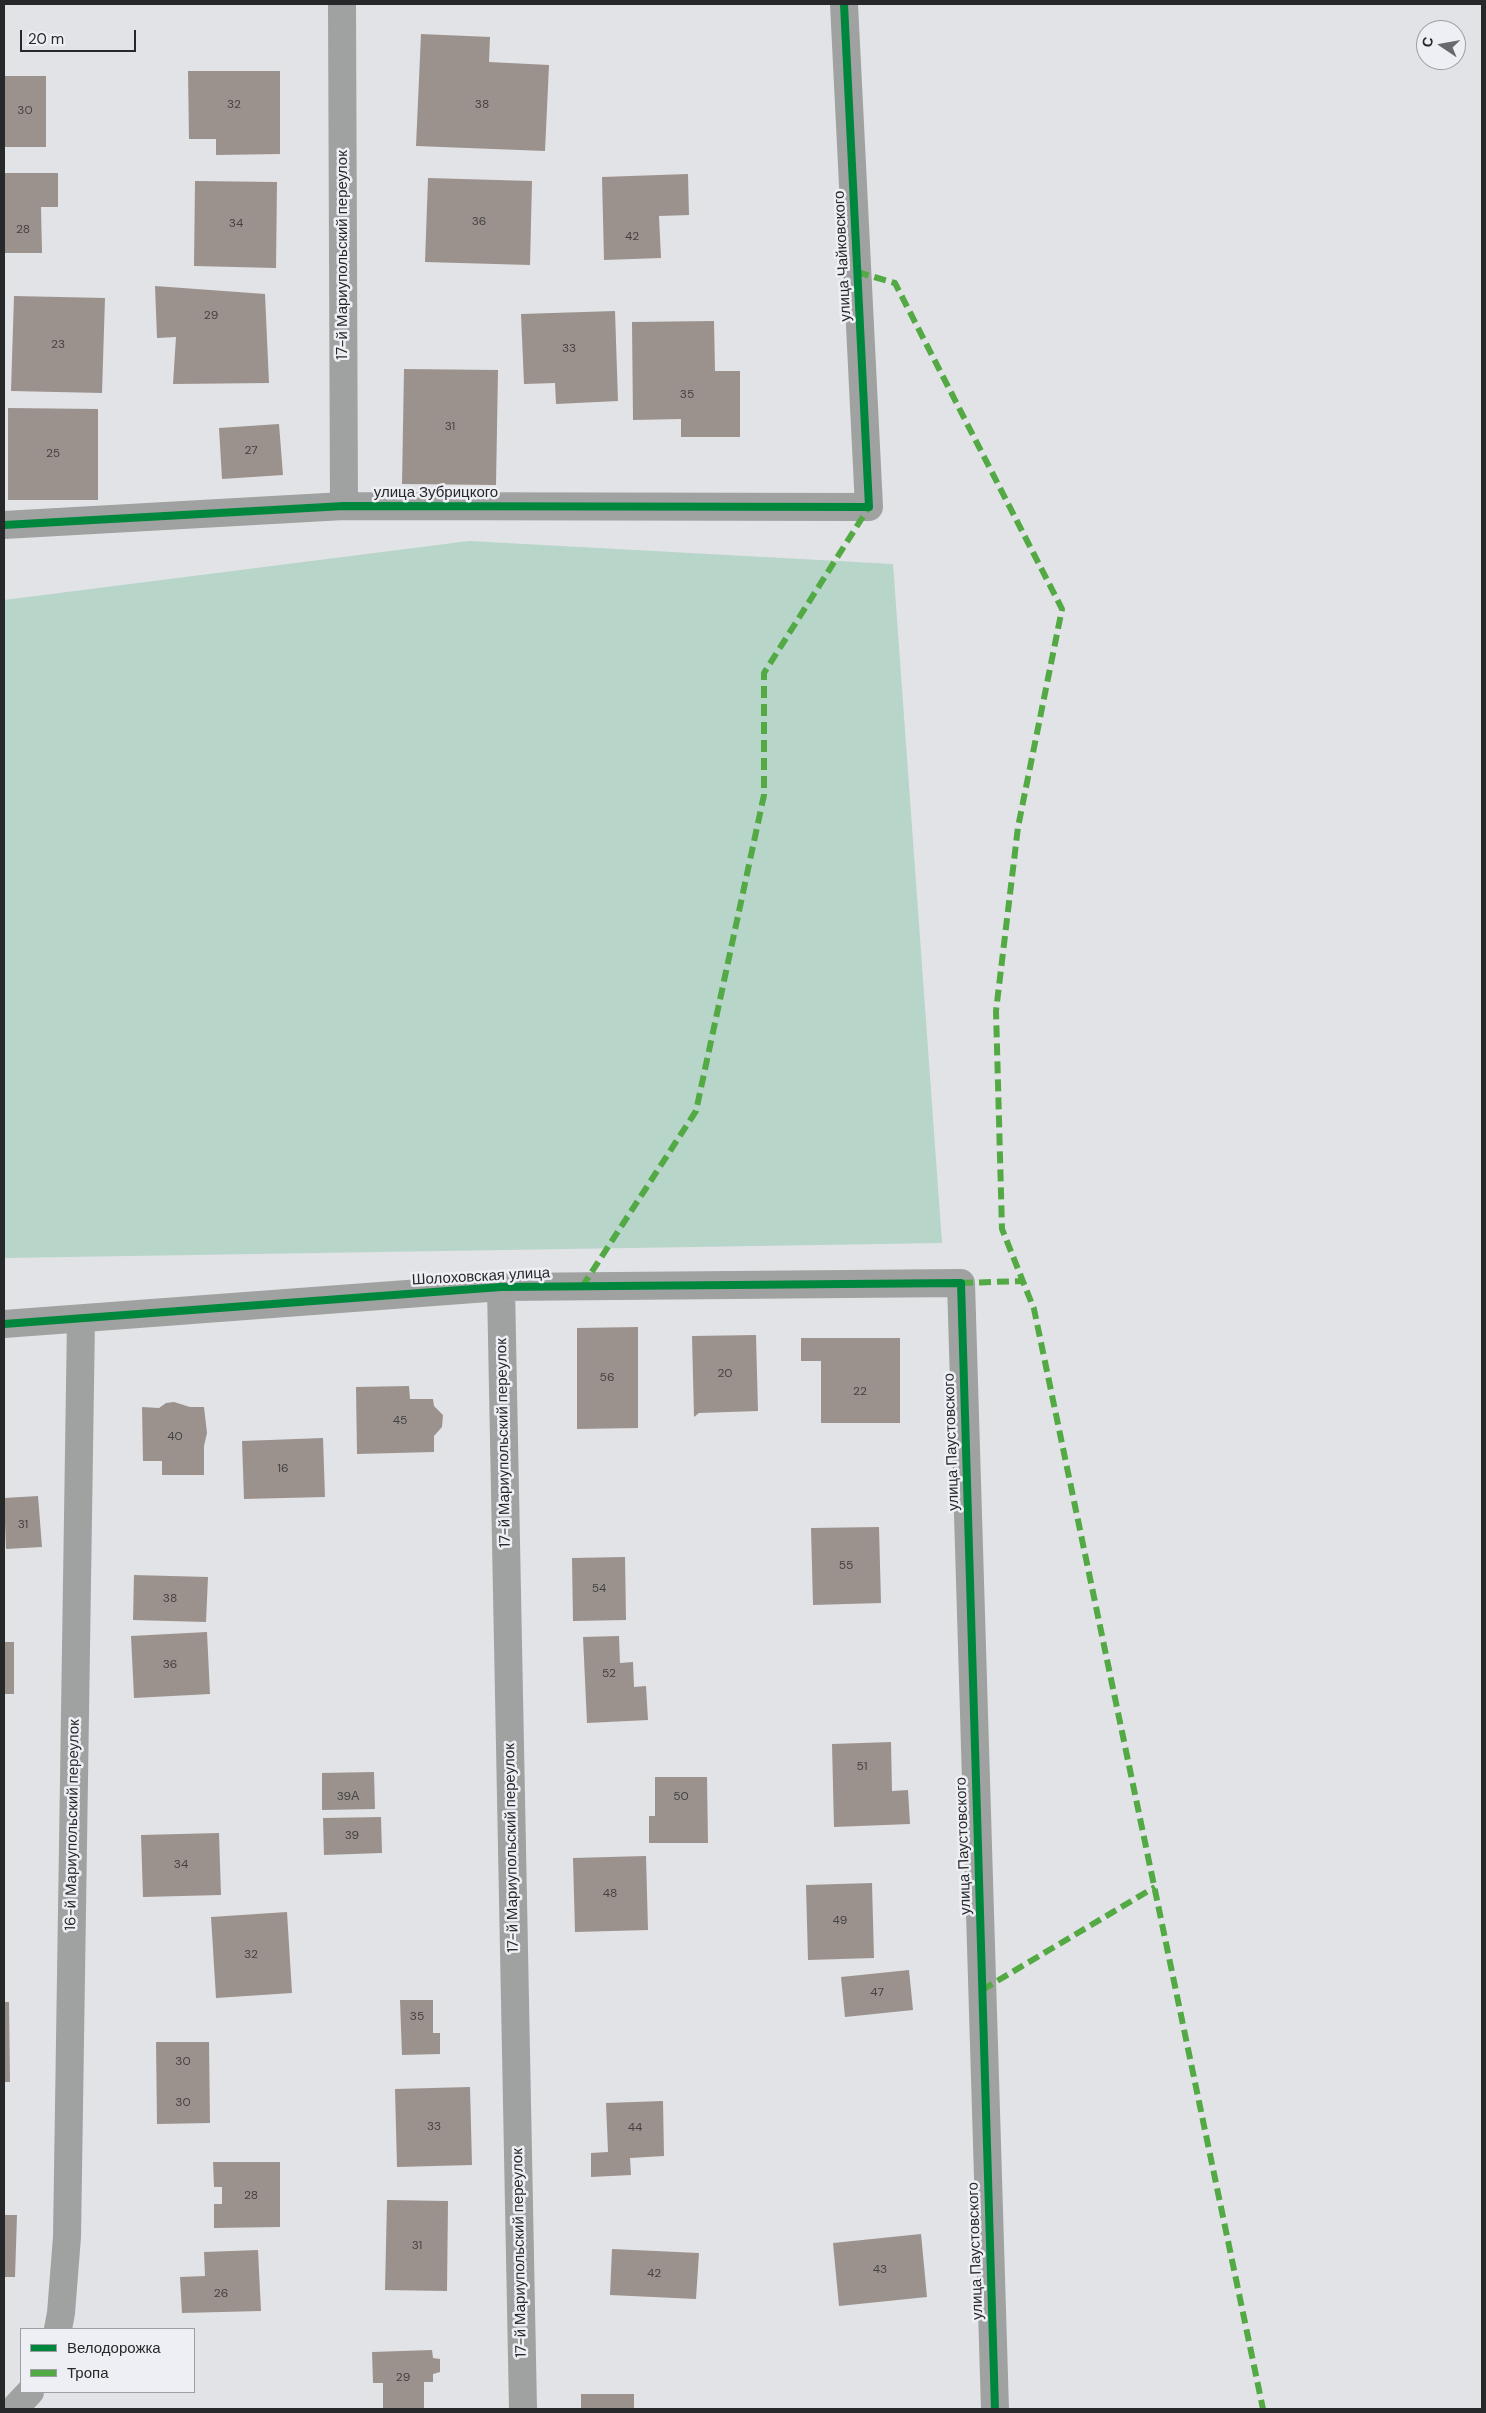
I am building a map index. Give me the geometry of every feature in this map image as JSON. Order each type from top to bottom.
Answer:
[{"type":"street","name":"17-й Мариупольский переулок","points":[[342,4],[344,506]]},
{"type":"street","name":"улица Чайковского","points":[[844,4],[869,508]]},
{"type":"street","name":"улица Зубрицкого","points":[[4,525],[344,506],[869,508]]},
{"type":"street","name":"Шолоховская улица","points":[[4,1324],[81,1320],[501,1287],[961,1283]]},
{"type":"street","name":"улица Паустовского","points":[[961,1283],[995,2409]]},
{"type":"street","name":"17-й Мариупольский переулок","points":[[501,1287],[523,2409]]},
{"type":"street","name":"16-й Мариупольский переулок","points":[[58,2328],[62,2314],[66,2237],[81,1320]]},
{"type":"street","points":[[14,2409],[29,2393]]},
{"type":"green space","points":[[469,541],[893,564],[942,1243],[4,1258],[4,600]]},
{"type":"building","points":[[421,34],[490,37],[489,62],[549,65],[545,151],[416,146]]},
{"type":"building","points":[[188,71],[280,71],[280,154],[216,155],[216,139],[189,139]]},
{"type":"building","points":[[4,76],[46,76],[46,147],[4,147]]},
{"type":"building","points":[[4,173],[58,173],[58,207],[41,207],[42,253],[4,253]]},
{"type":"building","points":[[688,174],[689,215],[659,216],[661,258],[604,260],[602,177]]},
{"type":"building","points":[[428,178],[532,181],[530,265],[425,262]]},
{"type":"building","points":[[195,181],[277,182],[276,268],[194,266]]},
{"type":"building","points":[[155,286],[265,294],[269,383],[173,384],[176,337],[157,338]]},
{"type":"building","points":[[14,296],[105,298],[102,393],[11,391]]},
{"type":"building","points":[[615,311],[618,401],[556,404],[555,383],[524,384],[521,314]]},
{"type":"building","points":[[714,321],[715,371],[740,371],[740,437],[681,437],[681,419],[633,420],[632,322]]},
{"type":"building","points":[[404,369],[498,370],[496,485],[402,484]]},
{"type":"building","points":[[8,408],[98,409],[98,500],[8,500]]},
{"type":"building","points":[[279,424],[283,475],[222,479],[219,428]]},
{"type":"building","points":[[638,1327],[638,1428],[577,1429],[577,1328]]},
{"type":"building","points":[[756,1335],[758,1411],[699,1413],[694,1417],[692,1336]]},
{"type":"building","points":[[801,1338],[900,1338],[900,1423],[821,1423],[821,1361],[801,1361]]},
{"type":"building","points":[[409,1386],[410,1399],[433,1399],[434,1406],[443,1415],[442,1427],[434,1436],[434,1452],[357,1454],[356,1387]]},
{"type":"building","points":[[174,1402],[190,1407],[204,1407],[207,1433],[204,1446],[204,1475],[162,1475],[162,1461],[143,1461],[142,1407],[159,1408],[166,1403]]},
{"type":"building","points":[[323,1438],[325,1497],[244,1499],[242,1441]]},
{"type":"building","points":[[38,1496],[42,1547],[6,1549],[4,1498]]},
{"type":"building","points":[[879,1527],[881,1603],[813,1605],[811,1528]]},
{"type":"building","points":[[625,1557],[626,1620],[573,1621],[572,1558]]},
{"type":"building","points":[[134,1575],[208,1577],[206,1622],[133,1620]]},
{"type":"building","points":[[207,1632],[210,1694],[134,1698],[131,1636]]},
{"type":"building","points":[[619,1636],[620,1663],[633,1662],[634,1687],[646,1686],[648,1720],[587,1723],[583,1637]]},
{"type":"building","points":[[4,1642],[14,1642],[14,1694],[4,1694]]},
{"type":"building","points":[[891,1742],[892,1791],[908,1790],[910,1824],[834,1827],[832,1744]]},
{"type":"building","points":[[374,1772],[375,1809],[322,1810],[322,1773]]},
{"type":"building","points":[[655,1777],[707,1777],[708,1843],[649,1843],[649,1816],[655,1816]]},
{"type":"building","points":[[381,1817],[382,1853],[324,1855],[323,1818]]},
{"type":"building","points":[[219,1833],[221,1895],[143,1897],[141,1835]]},
{"type":"building","points":[[646,1856],[648,1930],[575,1932],[573,1858]]},
{"type":"building","points":[[872,1883],[874,1958],[808,1960],[806,1885]]},
{"type":"building","points":[[287,1912],[292,1993],[216,1998],[211,1917]]},
{"type":"building","points":[[909,1970],[913,2010],[845,2017],[841,1977]]},
{"type":"building","points":[[400,2000],[433,2000],[433,2033],[440,2033],[440,2054],[402,2055]]},
{"type":"building","points":[[4,2002],[9,2002],[10,2082],[4,2082]]},
{"type":"building","points":[[156,2042],[209,2042],[210,2123],[157,2124]]},
{"type":"building","points":[[470,2087],[472,2165],[397,2167],[395,2089]]},
{"type":"building","points":[[663,2101],[664,2156],[630,2158],[631,2175],[591,2177],[591,2153],[608,2152],[606,2103]]},
{"type":"building","points":[[213,2162],[280,2162],[280,2227],[214,2228],[214,2204],[222,2204],[222,2187],[214,2187]]},
{"type":"building","points":[[387,2200],[448,2201],[447,2291],[385,2290]]},
{"type":"building","points":[[4,2215],[17,2215],[15,2277],[4,2277]]},
{"type":"building","points":[[921,2234],[927,2297],[839,2306],[833,2243]]},
{"type":"building","points":[[612,2249],[699,2253],[696,2299],[610,2295]]},
{"type":"building","points":[[258,2250],[261,2311],[182,2313],[180,2277],[205,2276],[204,2252]]},
{"type":"building","points":[[432,2350],[433,2358],[440,2359],[440,2372],[433,2374],[433,2382],[424,2382],[424,2409],[383,2409],[383,2383],[373,2383],[372,2352]]},
{"type":"building","points":[[581,2394],[634,2394],[634,2409],[581,2409]]},
{"type":"marked path","points":[[857,272],[895,283],[1062,609],[1018,827],[996,1011],[1002,1229],[1034,1309],[1263,2409]]},
{"type":"marked path","points":[[582,1287],[696,1111],[764,795],[764,673],[869,507]]},
{"type":"marked path","points":[[961,1283],[1022,1281]]},
{"type":"marked path","points":[[982,1990],[1155,1887]]},
{"type":"cycle path","points":[[4,525],[344,506],[869,507],[844,4]]},
{"type":"cycle path","points":[[4,1324],[501,1287],[961,1283],[995,2409]]}]
